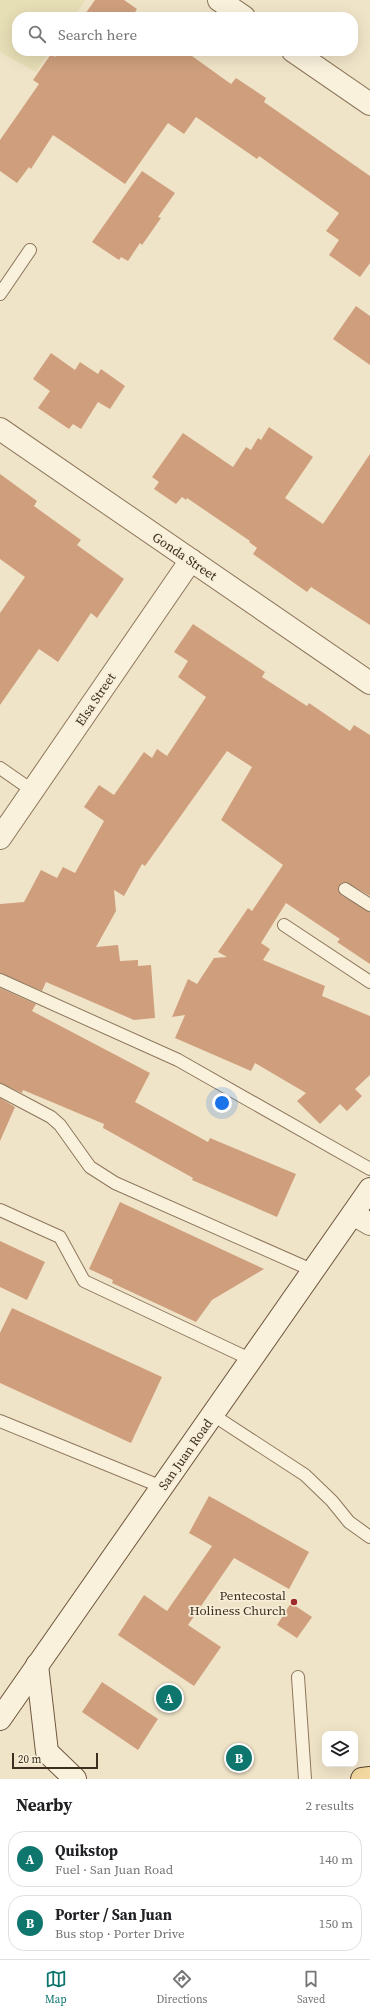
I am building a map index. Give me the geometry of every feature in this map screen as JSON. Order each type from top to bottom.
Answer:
[{"type":"main road","points":[[362,1779],[370,1778]]},
{"type":"street","points":[[219,0],[237,12]]},
{"type":"street","points":[[300,56],[370,104]]},
{"type":"street","name":"Gonda Street","points":[[0,429],[370,683]]},
{"type":"street","name":"Elsa Street","points":[[0,838],[191,560]]},
{"type":"street","name":"San Juan Road","points":[[0,1719],[314,1271],[361,1219],[370,1189]]},
{"type":"street","points":[[37,1665],[47,1752],[75,1779]]},
{"type":"lane","points":[[0,294],[30,250]]},
{"type":"lane","points":[[0,768],[33,790]]},
{"type":"lane","points":[[345,889],[370,905]]},
{"type":"lane","points":[[284,925],[370,982]]},
{"type":"lane","points":[[0,980],[178,1060],[370,1169]]},
{"type":"lane","points":[[0,1090],[50,1117],[60,1125],[90,1167],[99,1173],[115,1182],[314,1271]]},
{"type":"lane","points":[[0,1210],[60,1237],[84,1281],[252,1360]]},
{"type":"lane","points":[[213,1414],[305,1475],[332,1501],[349,1522],[370,1537]]},
{"type":"lane","points":[[0,1421],[162,1487]]},
{"type":"lane","points":[[298,1677],[304,1779]]},
{"type":"shaded area","points":[[0,0],[85,0],[77,12],[12,12],[12,56],[47,56],[36,72],[0,52]]},
{"type":"building","points":[[95,0],[124,0],[137,9],[135,12],[87,12]]},
{"type":"building","points":[[50,56],[192,56],[231,84],[236,78],[266,98],[264,102],[370,176],[370,263],[360,277],[329,255],[339,240],[326,231],[339,213],[259,156],[257,159],[196,117],[184,134],[168,123],[125,184],[53,135],[31,169],[29,167],[17,183],[0,171],[0,140],[39,84],[33,80]]},
{"type":"building","points":[[142,171],[175,193],[158,217],[161,218],[142,245],[140,243],[128,261],[121,257],[119,260],[92,242]]},
{"type":"building","points":[[356,306],[370,316],[370,365],[333,339]]},
{"type":"building","points":[[51,353],[75,370],[80,362],[98,374],[101,369],[125,386],[110,409],[98,402],[81,429],[73,424],[69,429],[38,408],[50,391],[33,379]]},
{"type":"building","points":[[269,427],[313,457],[285,498],[323,524],[370,454],[370,625],[311,587],[307,592],[253,554],[257,548],[249,542],[250,541],[187,498],[186,500],[182,497],[176,504],[154,489],[159,482],[152,477],[183,433],[233,467],[246,447],[251,450],[258,438],[261,440]]},
{"type":"building","points":[[0,474],[37,501],[34,506],[81,540],[77,545],[124,579],[97,618],[91,613],[58,662],[39,649],[0,705],[0,613],[25,577],[0,559]]},
{"type":"building","points":[[193,624],[265,672],[262,677],[307,706],[309,703],[350,731],[354,725],[370,735],[370,896],[346,882],[341,883],[338,889],[341,895],[370,912],[370,964],[337,942],[340,939],[286,903],[261,943],[270,949],[263,960],[325,986],[322,996],[370,1016],[370,1075],[355,1089],[362,1096],[347,1111],[340,1104],[320,1124],[297,1101],[306,1093],[255,1063],[251,1071],[175,1038],[185,1015],[172,1017],[188,979],[197,984],[214,958],[227,957],[218,952],[248,908],[252,911],[283,865],[221,820],[252,767],[227,751],[145,866],[142,864],[124,896],[114,890],[116,911],[96,947],[118,945],[120,961],[138,960],[138,966],[151,965],[155,1018],[134,1020],[46,982],[42,991],[0,973],[0,904],[24,902],[41,870],[57,878],[63,867],[75,873],[104,821],[84,807],[99,785],[114,795],[144,752],[152,758],[157,749],[167,756],[206,697],[178,677],[188,661],[174,652]]},
{"type":"building","points":[[0,988],[36,1004],[32,1011],[150,1073],[135,1102],[208,1142],[210,1138],[296,1174],[277,1217],[192,1180],[193,1178],[103,1128],[104,1124],[23,1090],[22,1093],[0,1083]]},
{"type":"building","points":[[0,1098],[15,1107],[0,1141]]},
{"type":"building","points":[[120,1202],[264,1269],[212,1300],[196,1322],[112,1283],[113,1280],[89,1269]]},
{"type":"building","points":[[0,1241],[45,1262],[27,1300],[0,1287]]},
{"type":"building","points":[[12,1308],[162,1377],[131,1443],[0,1383],[0,1333]]},
{"type":"building","points":[[209,1496],[309,1552],[289,1589],[234,1558],[188,1625],[221,1647],[194,1686],[118,1635],[144,1595],[167,1611],[212,1546],[189,1533]]},
{"type":"building","points":[[291,1603],[312,1617],[297,1638],[277,1625]]},
{"type":"building","points":[[102,1682],[158,1719],[138,1750],[82,1712]]},
{"type":"place","name":"Pentecostal Holiness Church","points":[[294,1602]]},
{"type":"place","name":"Quikstop","points":[[169,1698]]},
{"type":"place","name":"Porter / San Juan","points":[[239,1758]]}]
